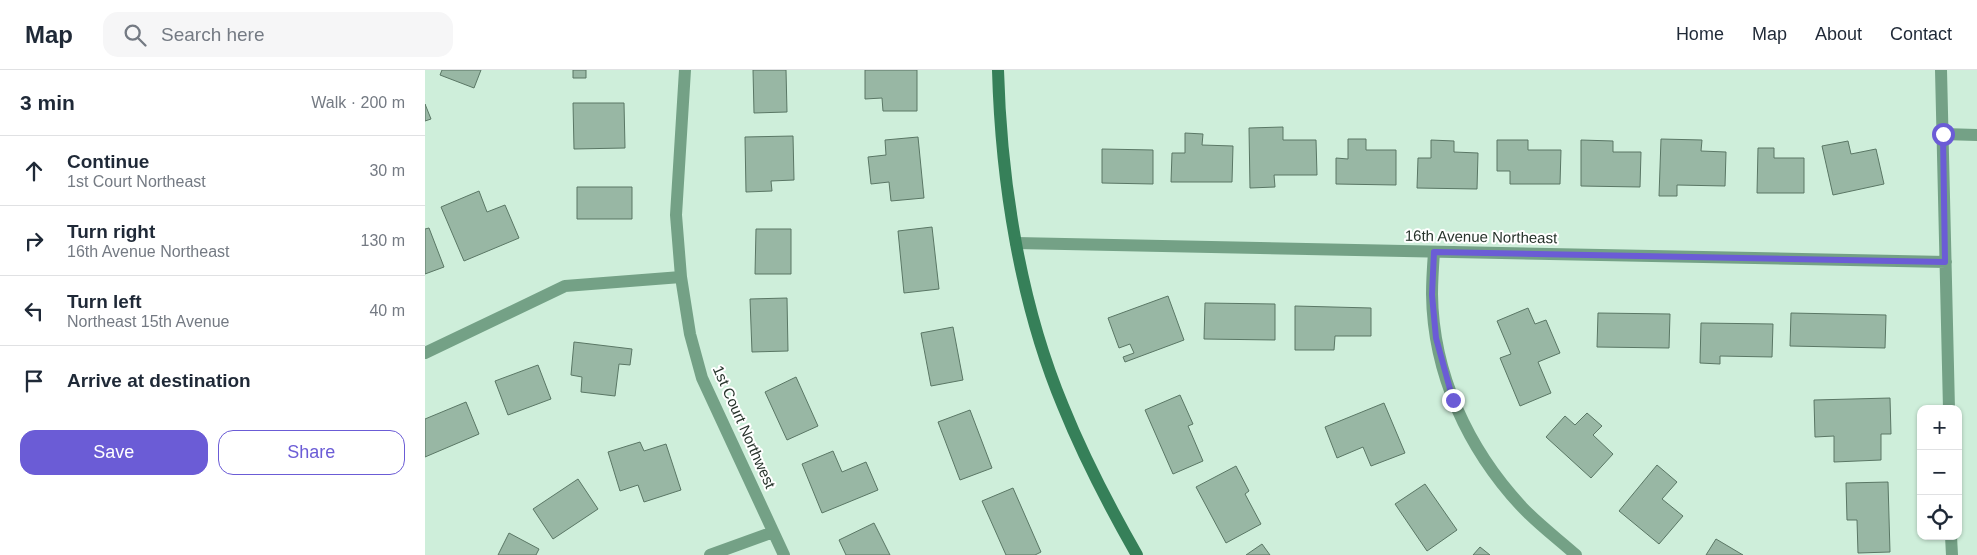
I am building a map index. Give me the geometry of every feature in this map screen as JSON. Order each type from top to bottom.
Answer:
[{"type":"street","name":"1st Court Northwest","points":[[685,70],[676,216],[681,277],[691,334],[702,378],[784,555]]},
{"type":"street","points":[[998,70],[1005,170],[1016,244],[1043,352],[1062,405],[1100,490],[1137,555]]},
{"type":"street","points":[[1941,70],[1949,405]]},
{"type":"street","points":[[1943,134],[1977,135]]},
{"type":"street","name":"16th Avenue Northeast","points":[[1016,244],[1945,262]]},
{"type":"street","points":[[1434,252],[1432,295],[1436,338],[1453,400],[1471,440],[1495,476],[1523,508],[1576,555]]},
{"type":"street","points":[[425,353],[565,286],[681,277]]},
{"type":"street","points":[[710,555],[773,532]]},
{"type":"street","points":[[1951,540],[1952,555]]},
{"type":"building","points":[[442,70],[481,70],[474,88],[440,75]]},
{"type":"building","points":[[573,70],[586,70],[586,78],[573,78]]},
{"type":"building","points":[[753,70],[786,70],[787,112],[754,113]]},
{"type":"building","points":[[865,70],[917,70],[917,111],[883,111],[882,98],[865,99]]},
{"type":"building","points":[[573,103],[624,103],[625,148],[574,149]]},
{"type":"building","points":[[425,104],[431,119],[425,121]]},
{"type":"building","points":[[1283,127],[1283,140],[1316,140],[1317,175],[1274,175],[1275,187],[1250,188],[1249,128]]},
{"type":"building","points":[[1185,133],[1203,134],[1202,145],[1233,146],[1232,182],[1171,182],[1172,153],[1185,153]]},
{"type":"building","points":[[793,136],[794,180],[771,181],[772,191],[746,192],[745,137]]},
{"type":"building","points":[[918,137],[924,198],[891,201],[889,182],[871,184],[868,157],[886,155],[885,140]]},
{"type":"building","points":[[1348,139],[1366,139],[1366,150],[1396,150],[1396,185],[1336,184],[1336,158],[1348,159]]},
{"type":"building","points":[[1661,139],[1702,140],[1701,151],[1726,152],[1725,186],[1677,185],[1677,196],[1659,196]]},
{"type":"building","points":[[1431,140],[1454,141],[1454,152],[1478,153],[1477,189],[1417,188],[1418,158],[1431,158]]},
{"type":"building","points":[[1497,140],[1528,140],[1528,150],[1561,150],[1560,184],[1510,184],[1510,171],[1497,171]]},
{"type":"building","points":[[1581,140],[1613,141],[1613,152],[1641,152],[1640,187],[1581,186]]},
{"type":"building","points":[[1848,141],[1851,154],[1876,149],[1884,184],[1833,195],[1822,146]]},
{"type":"building","points":[[1758,148],[1774,148],[1774,158],[1804,158],[1804,193],[1757,193]]},
{"type":"building","points":[[1102,149],[1153,150],[1153,184],[1102,183]]},
{"type":"building","points":[[577,187],[632,187],[632,219],[577,219]]},
{"type":"building","points":[[479,191],[487,212],[505,205],[519,238],[464,261],[441,207]]},
{"type":"building","points":[[932,227],[939,289],[904,293],[898,231]]},
{"type":"building","points":[[429,228],[444,267],[425,274],[425,229]]},
{"type":"building","points":[[756,229],[791,229],[791,274],[755,274]]},
{"type":"building","points":[[1168,296],[1184,340],[1125,362],[1123,357],[1134,353],[1130,344],[1119,348],[1108,318]]},
{"type":"building","points":[[787,298],[788,351],[752,352],[750,299]]},
{"type":"building","points":[[1205,303],[1275,304],[1275,340],[1204,339]]},
{"type":"building","points":[[1295,306],[1371,308],[1371,336],[1335,336],[1334,350],[1295,350]]},
{"type":"building","points":[[1528,308],[1535,324],[1546,320],[1560,353],[1538,362],[1551,393],[1520,406],[1500,358],[1511,354],[1497,321]]},
{"type":"building","points":[[1598,313],[1670,314],[1669,348],[1597,347]]},
{"type":"building","points":[[1791,313],[1886,315],[1885,348],[1790,346]]},
{"type":"building","points":[[1701,323],[1773,324],[1772,357],[1720,356],[1720,364],[1700,363]]},
{"type":"building","points":[[953,327],[963,380],[931,386],[921,333]]},
{"type":"building","points":[[574,342],[632,349],[630,365],[619,364],[615,396],[581,392],[582,377],[571,375]]},
{"type":"building","points":[[538,365],[551,399],[508,415],[495,381]]},
{"type":"building","points":[[796,377],[818,426],[787,440],[765,392]]},
{"type":"building","points":[[1180,395],[1193,424],[1188,426],[1203,461],[1173,474],[1145,410]]},
{"type":"building","points":[[1890,398],[1891,434],[1881,434],[1881,460],[1834,462],[1834,436],[1815,437],[1814,400]]},
{"type":"building","points":[[466,402],[479,434],[425,457],[425,419]]},
{"type":"building","points":[[1384,403],[1405,453],[1371,466],[1363,447],[1337,458],[1325,427]]},
{"type":"building","points":[[970,410],[992,468],[960,480],[938,422]]},
{"type":"building","points":[[1587,413],[1602,426],[1593,435],[1613,454],[1591,478],[1546,437],[1565,416],[1575,425]]},
{"type":"building","points":[[640,442],[644,451],[666,444],[681,490],[644,502],[638,485],[620,491],[608,452]]},
{"type":"building","points":[[833,451],[842,472],[866,462],[878,490],[822,513],[802,464]]},
{"type":"building","points":[[1657,465],[1677,482],[1662,499],[1683,516],[1659,544],[1619,511]]},
{"type":"building","points":[[1236,466],[1249,491],[1245,494],[1261,524],[1226,543],[1196,487]]},
{"type":"building","points":[[578,479],[598,509],[553,539],[533,509]]},
{"type":"building","points":[[1888,482],[1890,552],[1858,553],[1857,520],[1847,520],[1846,483]]},
{"type":"building","points":[[1425,484],[1457,530],[1427,551],[1395,504]]},
{"type":"building","points":[[1013,488],[1041,552],[1035,555],[1006,555],[982,501]]},
{"type":"building","points":[[874,523],[890,555],[846,555],[839,540]]},
{"type":"building","points":[[509,533],[539,549],[536,555],[498,555]]},
{"type":"building","points":[[1716,539],[1743,555],[1706,555]]},
{"type":"building","points":[[1262,544],[1270,555],[1246,555]]},
{"type":"building","points":[[1480,547],[1490,555],[1473,555]]},
{"type":"route","points":[[1453,400],[1436,338],[1432,295],[1434,252],[1945,262],[1943,134]]}]
